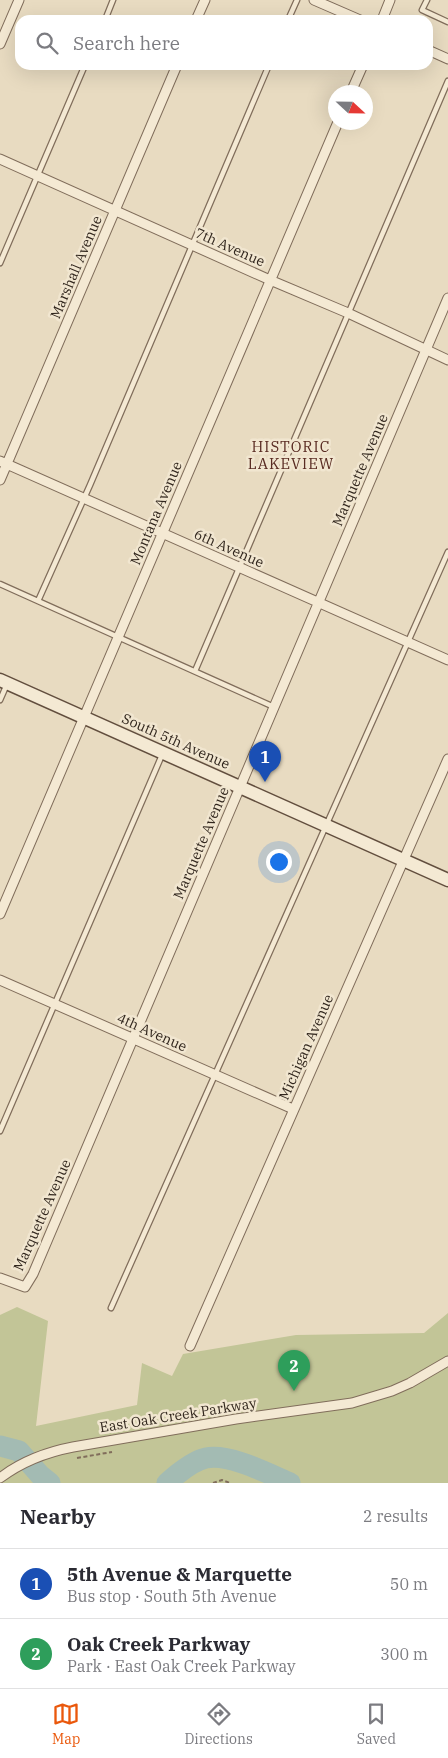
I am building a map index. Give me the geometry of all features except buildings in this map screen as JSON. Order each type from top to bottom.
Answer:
[{"type":"street","points":[[0,44],[19,0]]},
{"type":"street","points":[[198,15],[205,0]]},
{"type":"street","points":[[314,0],[348,15]]},
{"type":"street","points":[[384,15],[390,0]]},
{"type":"street","points":[[433,52],[448,60]]},
{"type":"street","name":"Marshall Avenue","points":[[0,480],[3,462],[175,70]]},
{"type":"street","points":[[354,85],[360,70]]},
{"type":"street","name":"Montana Avenue","points":[[0,914],[335,130]]},
{"type":"street","name":"7th Avenue","points":[[0,159],[348,313],[448,360]]},
{"type":"street","name":"Marquette Avenue","points":[[0,1278],[25,1287],[33,1274],[448,298]]},
{"type":"street","name":"6th Avenue","points":[[3,462],[448,660]]},
{"type":"street","name":"South 5th Avenue","points":[[4,681],[448,880]]},
{"type":"street","name":"Michigan Avenue","points":[[190,1346],[292,1109],[448,759]]},
{"type":"street","name":"4th Avenue","points":[[0,980],[292,1109]]},
{"type":"street","name":"East Oak Creek Parkway","points":[[0,1478],[13,1468],[63,1449],[236,1419],[352,1403],[392,1391],[448,1361]]},
{"type":"lane","points":[[107,15],[113,0]]},
{"type":"lane","points":[[290,15],[297,0]]},
{"type":"lane","points":[[426,0],[422,10],[433,15]]},
{"type":"lane","points":[[433,15],[448,22]]},
{"type":"lane","points":[[0,263],[83,70]]},
{"type":"lane","points":[[38,601],[267,70]]},
{"type":"lane","points":[[195,671],[448,81]]},
{"type":"lane","points":[[111,1308],[448,552]]},
{"type":"lane","points":[[0,584],[274,707]]},
{"type":"lane","points":[[0,700],[4,681]]},
{"type":"lane","points":[[0,1131],[164,752]]},
{"type":"path","points":[[212,1483],[222,1480],[230,1483]]},
{"type":"green space","points":[[17,1307],[48,1321],[36,1426],[137,1405],[142,1363],[172,1376],[183,1354],[296,1335],[424,1333],[448,1313],[448,1483],[0,1483],[0,1315]]},
{"type":"waterway","points":[[0,1446],[19,1451],[40,1475],[50,1483]]},
{"type":"waterway","points":[[167,1483],[195,1462],[215,1457],[249,1465],[290,1483]]},
{"type":"place","name":"5th Avenue & Marquette","points":[[265,782]]},
{"type":"place","name":"Oak Creek Parkway","points":[[294,1391]]},
{"type":"district","name":"HISTORIC LAKEVIEW","points":[[291,454]]}]
